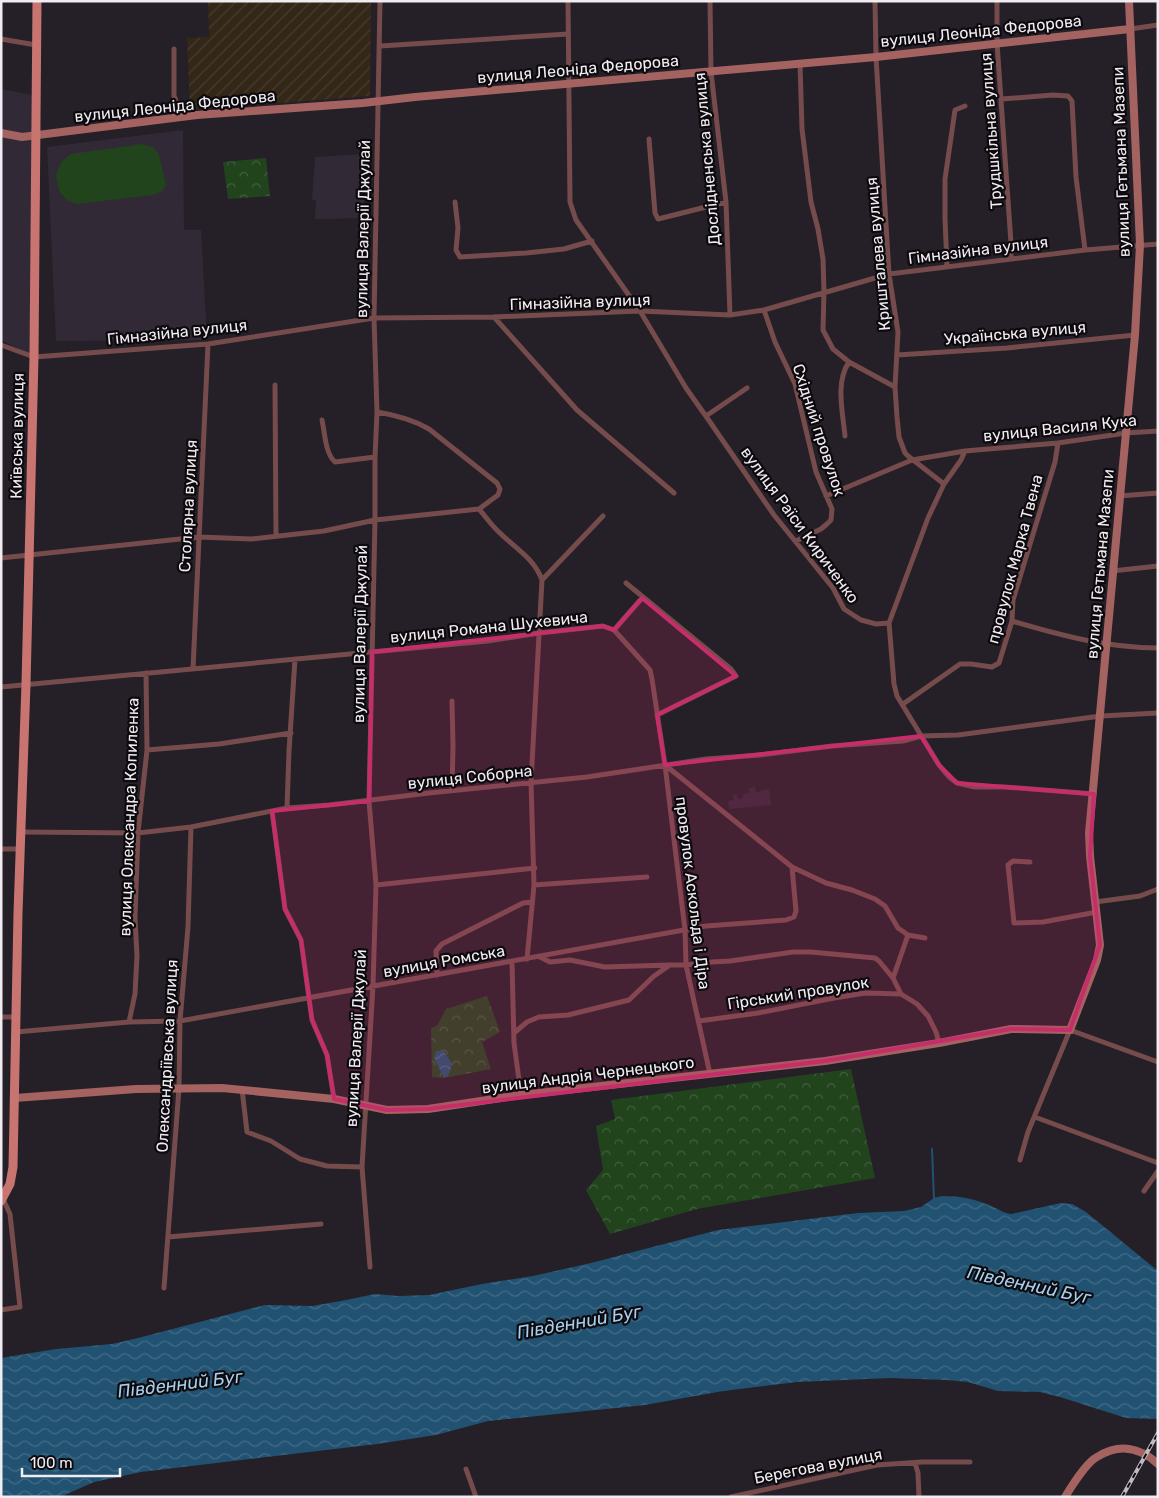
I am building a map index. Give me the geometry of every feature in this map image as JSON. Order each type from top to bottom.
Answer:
[{"type":"main road","name":"Київська вулиця","points":[[2,1200],[10,1184],[13,1167],[15,1098],[34,357],[36,1]]},
{"type":"street","name":"вулиця Валерії Джулай","points":[[370,1267],[362,1167],[373,986],[376,886],[369,801],[377,412],[374,318],[380,1]]},
{"type":"street","name":"вулиця Раїси Кириченко","points":[[568,1],[570,202],[576,220],[640,311],[706,416],[774,514],[833,588],[844,609],[861,620],[876,624],[889,623]]},
{"type":"street","name":"Дослідненська вулиця","points":[[710,1],[711,72],[726,202],[730,315]]},
{"type":"street","name":"Кришталева вулиця","points":[[874,1],[889,274],[898,332],[895,387],[899,436],[905,453],[944,484]]},
{"type":"street","name":"Трудшкільна вулиця","points":[[997,1],[997,42],[1011,258]]},
{"type":"street","name":"вулиця Гетьмана Мазепи","points":[[1020,1160],[1028,1132],[1098,960],[1100,945],[1090,833],[1112,571],[1126,433],[1140,245],[1130,1]]},
{"type":"street","name":"вулиця Леоніда Федорова","points":[[1,133],[22,137],[182,117],[377,102],[569,83],[876,57],[997,42],[1158,26]]},
{"type":"street","points":[[380,46],[568,34]]},
{"type":"street","points":[[1,39],[36,45]]},
{"type":"street","points":[[174,49],[174,96],[182,117]]},
{"type":"street","points":[[800,63],[802,129],[811,202],[823,259],[823,330],[833,349],[849,362],[895,387]]},
{"type":"street","points":[[1002,99],[1053,95],[1068,96],[1072,101],[1076,177],[1085,250]]},
{"type":"street","points":[[948,266],[945,179],[955,110],[965,106]]},
{"type":"street","points":[[650,139],[655,213],[658,219],[726,202]]},
{"type":"street","points":[[455,202],[458,228],[456,250],[460,257],[564,249],[592,241]]},
{"type":"street","name":"Гімназійна вулиця","points":[[1,345],[34,357],[208,344],[374,318],[494,317],[640,311],[730,315],[764,310],[889,274],[1011,258],[1158,244]]},
{"type":"street","name":"Східний провулок","points":[[764,310],[775,342],[795,384],[816,472],[832,509],[831,520],[821,529],[796,541]]},
{"type":"street","points":[[494,317],[577,410],[674,493]]},
{"type":"street","name":"Українська вулиця","points":[[897,356],[1007,348],[1134,335]]},
{"type":"street","name":"Столярна вулиця","points":[[193,669],[208,344]]},
{"type":"street","points":[[845,436],[842,378],[849,362]]},
{"type":"street","points":[[275,385],[276,536]]},
{"type":"street","points":[[706,416],[747,388]]},
{"type":"street","points":[[1,558],[199,537],[251,539],[324,531],[375,520],[479,509],[498,495],[500,489],[497,483],[429,429],[417,421],[377,412]]},
{"type":"street","points":[[322,420],[328,449],[335,462],[375,457]]},
{"type":"street","name":"вулиця Василя Кука","points":[[826,496],[912,460],[965,451],[1058,443],[1126,433],[1158,431]]},
{"type":"street","name":"провулок Марка Твена","points":[[903,704],[960,664],[992,667],[997,665],[1012,621],[1013,600],[1055,462],[1058,443]]},
{"type":"street","name":"вулиця Василя Кука","points":[[965,451],[944,484],[928,518],[889,623],[894,684],[897,696],[939,765],[949,777],[958,783],[975,787],[1005,787],[1094,794]]},
{"type":"street","points":[[1119,496],[1158,493]]},
{"type":"street","points":[[479,509],[500,533],[530,559],[542,580],[531,782],[534,885],[527,959]]},
{"type":"street","points":[[542,580],[603,516]]},
{"type":"street","points":[[1112,571],[1158,566]]},
{"type":"street","points":[[626,584],[731,669],[736,676],[657,715],[650,670],[614,630],[642,598]]},
{"type":"street","points":[[1012,621],[1106,644],[1158,648]]},
{"type":"street","name":"вулиця Романа Шухевича","points":[[1,687],[488,641],[603,626],[614,630]]},
{"type":"street","points":[[287,808],[288,751],[291,733],[294,660]]},
{"type":"street","name":"вулиця Олександра Копиленка","points":[[129,1022],[135,994],[137,956],[135,918],[138,833],[147,750],[146,673]]},
{"type":"street","points":[[452,701],[452,791]]},
{"type":"street","name":"вулиця Соборна","points":[[21,832],[138,833],[192,827],[287,808],[587,777],[665,765],[832,746],[903,742],[921,736],[958,735],[1101,716],[1158,713]]},
{"type":"street","name":"провулок Аскольда і Діра","points":[[657,715],[685,930],[686,965],[710,1074]]},
{"type":"street","points":[[147,750],[219,744],[291,733]]},
{"type":"street","points":[[665,765],[792,867],[826,883],[875,899],[884,906],[898,928],[908,935],[925,938]]},
{"type":"street","points":[[272,811],[285,909],[301,940],[312,1020],[327,1055],[334,1100]]},
{"type":"street","name":"Олександріївська вулиця","points":[[164,1288],[179,1088],[180,1021],[188,927],[192,827]]},
{"type":"street","points":[[1,849],[20,849]]},
{"type":"street","points":[[1030,862],[1013,862],[1008,866],[1014,923],[1042,922],[1097,912]]},
{"type":"street","name":"вулиця Ромська","points":[[16,1032],[129,1022],[180,1021],[706,926],[786,920],[794,917],[796,911],[792,867]]},
{"type":"street","points":[[376,886],[534,868]]},
{"type":"street","points":[[534,885],[647,877]]},
{"type":"street","points":[[1095,902],[1140,896],[1158,889]]},
{"type":"street","points":[[437,975],[436,951],[442,944],[523,904],[532,902]]},
{"type":"street","points":[[893,978],[908,935]]},
{"type":"street","points":[[538,956],[550,962],[570,960],[605,967],[686,965],[753,959],[793,952],[874,958],[879,961],[893,978],[901,994],[917,1004],[928,1016],[939,1043]]},
{"type":"street","points":[[512,962],[514,1033],[521,1095]]},
{"type":"street","points":[[514,1033],[528,1022],[539,1017],[568,1015],[629,1000],[654,976],[670,965]]},
{"type":"street","name":"Гірський провулок","points":[[699,1021],[758,1013],[866,993],[901,994]]},
{"type":"street","points":[[1,1017],[16,1017]]},
{"type":"street","name":"вулиця Андрія Чернецького","points":[[15,1098],[136,1089],[179,1088],[242,1090],[334,1100],[387,1110],[428,1109],[521,1095],[825,1060],[939,1043],[1011,1029],[1070,1030],[1158,1062]]},
{"type":"street","points":[[242,1090],[247,1132],[271,1141],[300,1159],[327,1166],[362,1167]]},
{"type":"street","points":[[1035,1117],[1158,1164]]},
{"type":"street","points":[[1144,1191],[1158,1171]]},
{"type":"street","points":[[1,1310],[20,1307],[10,1214],[2,1200]]},
{"type":"street","points":[[168,1237],[321,1224]]},
{"type":"street","points":[[1065,1497],[1095,1457],[1112,1450],[1130,1448],[1149,1456],[1158,1464]]},
{"type":"street","name":"Берегова вулиця","points":[[732,1497],[877,1465],[970,1462]]},
{"type":"street","points":[[915,1463],[918,1473],[919,1497]]},
{"type":"street","points":[[466,1469],[476,1497]]},
{"type":"highlighted area","points":[[642,598],[736,676],[657,715],[665,765],[921,736],[939,765],[957,783],[1094,794],[1090,856],[1100,945],[1070,1030],[1011,1029],[825,1061],[428,1109],[387,1110],[334,1099],[327,1055],[312,1020],[301,940],[285,909],[272,811],[369,801],[372,652],[603,626],[614,630]]},
{"type":"shaded area","points":[[208,1],[371,1],[370,96],[190,110],[187,38],[209,37]]},
{"type":"shaded area","points":[[1,89],[32,95],[34,357],[1,340]]},
{"type":"shaded area","points":[[183,130],[184,230],[201,230],[207,340],[56,341],[47,147]]},
{"type":"shaded area","points":[[364,154],[364,218],[315,219],[316,200],[312,200],[315,157]]},
{"type":"shaded area","points":[[755,787],[756,792],[769,789],[771,805],[729,809],[728,801],[734,800],[733,795],[737,794],[738,799],[740,799],[743,797],[743,794],[749,793],[749,788]]},
{"type":"green space","points":[[142,144],[154,148],[159,155],[166,185],[162,191],[153,195],[77,204],[68,201],[59,191],[56,175],[61,162],[71,154]]},
{"type":"green space","points":[[266,158],[270,196],[228,199],[223,162]]},
{"type":"green space","points":[[487,996],[500,1032],[482,1042],[491,1069],[444,1078],[432,1077],[431,1028],[437,1026],[446,1009]]},
{"type":"green space","points":[[851,1069],[875,1178],[697,1209],[610,1234],[586,1190],[603,1170],[596,1126],[615,1119],[611,1100]]},
{"type":"water","points":[[436,1051],[444,1051],[452,1064],[449,1074],[444,1078],[434,1058]]},
{"type":"water","name":"Південний Буг","points":[[942,1196],[974,1200],[1011,1214],[1061,1203],[1072,1204],[1086,1212],[1158,1271],[1158,1419],[1126,1418],[1040,1392],[998,1391],[968,1382],[890,1378],[797,1382],[723,1391],[645,1405],[488,1421],[436,1435],[377,1444],[141,1472],[94,1482],[60,1497],[1,1497],[1,1358],[56,1349],[112,1344],[265,1305],[312,1306],[375,1294],[398,1296],[429,1295],[533,1276],[591,1263],[718,1230],[858,1213],[904,1211],[921,1207],[934,1198]]},
{"type":"waterway","points":[[932,1149],[934,1199]]},
{"type":"railway","points":[[1122,1497],[1158,1433]]}]
